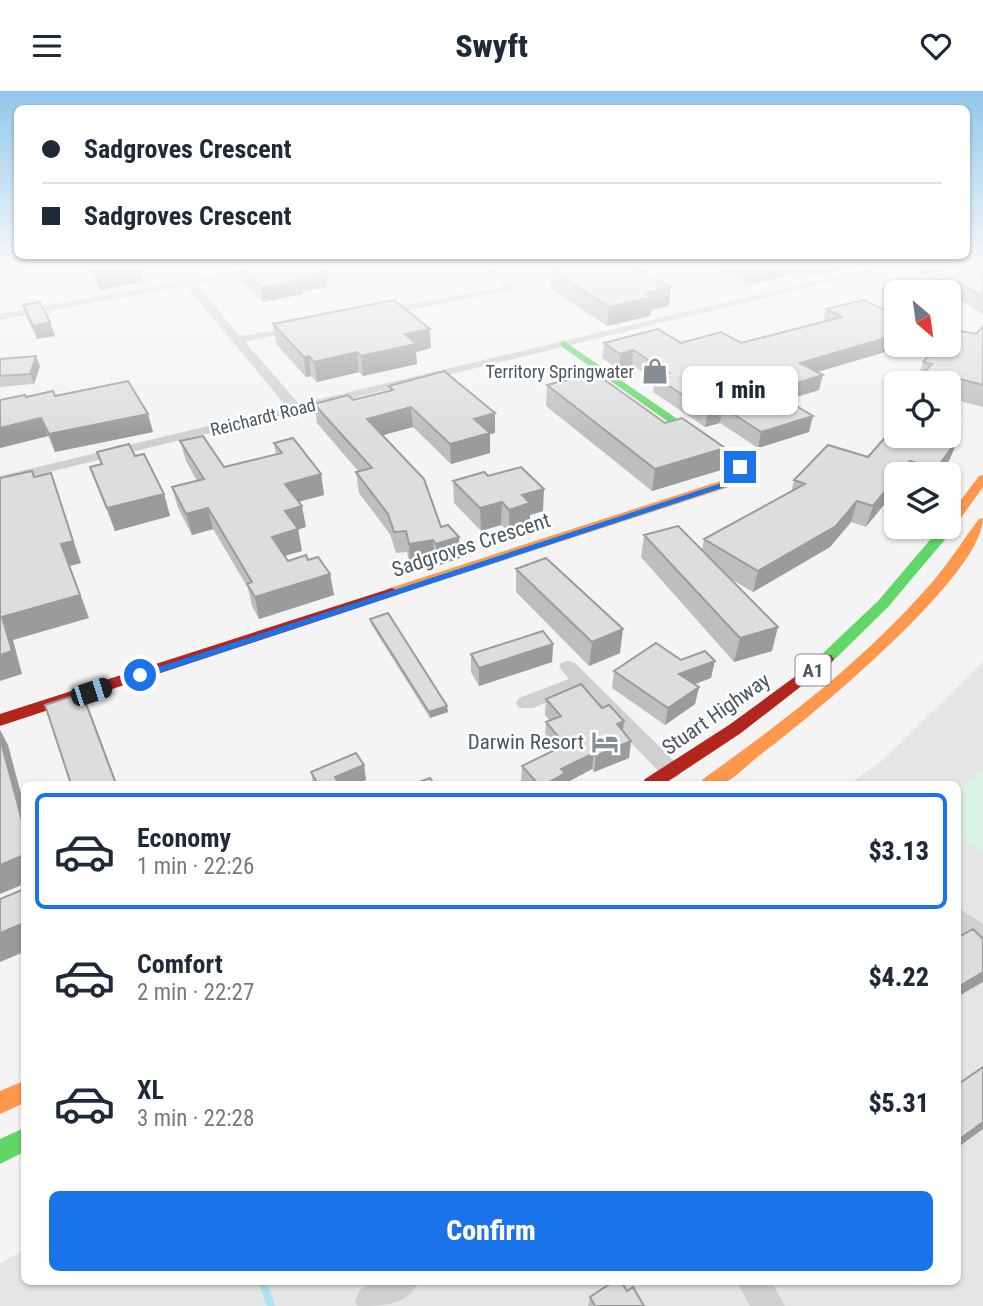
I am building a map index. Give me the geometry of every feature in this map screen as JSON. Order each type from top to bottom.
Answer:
[{"type":"main road","name":"Sadgroves Crescent","points":[[0,720],[720,486],[742,475],[740,467],[564,344]]},
{"type":"main road","name":"Stuart Highway","points":[[961,509],[983,479]]},
{"type":"main road","name":"A1","points":[[713,781],[830,691],[915,610],[934,589],[983,522]]},
{"type":"main road","name":"Stuart Highway","points":[[656,781],[755,714],[824,661],[891,599],[939,539]]},
{"type":"main road","points":[[891,599],[915,610]]},
{"type":"main road","points":[[0,1103],[21,1093]]},
{"type":"main road","points":[[0,1138],[21,1128]]},
{"type":"main road","points":[[0,1152],[21,1142]]},
{"type":"street","points":[[222,322],[296,409]]},
{"type":"street","name":"Reichardt Road","points":[[0,480],[657,322]]},
{"type":"street","points":[[237,340],[306,327]]},
{"type":"street","points":[[526,703],[575,674],[671,771]]},
{"type":"street","points":[[961,920],[983,939]]},
{"type":"street","points":[[371,1301],[397,1285]]},
{"type":"street","points":[[755,1285],[769,1306]]},
{"type":"shaded area","points":[[983,662],[983,1306],[0,1306],[0,1263],[21,1252],[21,1285],[961,1285],[961,781],[853,781],[884,759]]},
{"type":"green space","points":[[983,770],[983,853],[961,836],[961,785]]},
{"type":"building","points":[[31,322],[50,322],[33,326]]},
{"type":"building","points":[[285,322],[421,322],[430,329],[405,334],[416,344],[361,356],[357,352],[314,362],[309,356],[304,357],[273,324]]},
{"type":"building","points":[[824,322],[884,322],[884,338],[800,363],[823,375],[771,391],[813,416],[761,432],[723,407],[708,411],[655,377],[669,373],[633,350],[620,354],[604,343],[658,329],[681,343],[721,332],[741,343]]},
{"type":"building","points":[[983,326],[983,385],[961,379],[961,371],[925,371],[932,364],[923,362],[928,357],[961,357],[961,331],[976,334]]},
{"type":"building","points":[[36,356],[30,374],[0,376],[0,359]]},
{"type":"building","points":[[444,371],[495,413],[474,419],[490,433],[450,444],[411,407],[367,419],[424,479],[441,527],[448,525],[459,537],[436,544],[433,540],[409,544],[406,531],[394,532],[388,514],[356,472],[372,468],[314,404],[348,395],[353,400],[393,390],[389,386]]},
{"type":"building","points":[[595,373],[665,423],[682,418],[725,448],[655,469],[547,385]]},
{"type":"building","points":[[128,381],[148,414],[49,434],[41,418],[0,428],[0,400],[53,391],[55,396]]},
{"type":"building","points":[[203,436],[224,467],[282,453],[274,443],[293,438],[321,474],[285,484],[302,506],[285,511],[298,529],[272,537],[288,561],[306,555],[308,560],[318,557],[330,574],[255,597],[247,584],[252,582],[208,508],[186,514],[172,487],[204,479],[180,441]]},
{"type":"building","points":[[884,439],[884,448],[951,448],[941,462],[884,462],[884,493],[873,506],[857,501],[836,526],[758,571],[704,539],[805,484],[794,480],[828,445],[868,457]]},
{"type":"building","points":[[129,444],[135,456],[144,454],[164,494],[107,508],[90,467],[102,464],[97,452]]},
{"type":"building","points":[[521,467],[544,489],[522,495],[530,503],[509,510],[502,502],[480,508],[453,481],[484,472],[488,476]]},
{"type":"building","points":[[32,471],[34,477],[51,473],[73,541],[61,544],[80,595],[2,617],[12,651],[0,655],[0,478]]},
{"type":"building","points":[[678,526],[778,627],[740,638],[644,535]]},
{"type":"building","points":[[546,558],[623,629],[592,642],[516,569]]},
{"type":"building","points":[[388,613],[447,706],[429,712],[370,619]]},
{"type":"building","points":[[543,631],[553,644],[479,668],[471,654]]},
{"type":"building","points":[[656,643],[681,660],[705,651],[715,661],[679,674],[699,687],[668,708],[614,671]]},
{"type":"building","points":[[581,684],[602,708],[609,705],[624,721],[617,724],[631,741],[596,756],[594,753],[561,769],[565,773],[551,781],[535,781],[522,766],[565,745],[546,722],[561,716],[546,699]]},
{"type":"building","points":[[82,693],[115,781],[70,781],[45,705]]},
{"type":"building","points":[[0,738],[21,817],[21,856],[0,865]]},
{"type":"building","points":[[356,753],[364,765],[335,777],[337,781],[316,781],[311,772]]},
{"type":"building","points":[[21,890],[21,924],[0,933],[0,899]]},
{"type":"building","points":[[973,929],[983,939],[983,972],[961,985],[961,936]]},
{"type":"building","points":[[983,1067],[983,1122],[961,1138],[961,1082]]},
{"type":"building","points":[[608,1285],[623,1285],[627,1291],[633,1287],[644,1306],[595,1306],[590,1297]]},
{"type":"waterway","points":[[263,1285],[271,1306]]},
{"type":"traffic: fast","points":[[564,344],[698,438]]},
{"type":"traffic: fast","points":[[826,659],[883,604],[938,539]]},
{"type":"traffic: fast","points":[[0,1152],[21,1142]]},
{"type":"traffic: slow","points":[[392,592],[734,481],[742,475],[740,467],[698,438]]},
{"type":"traffic: slow","points":[[961,509],[983,479]]},
{"type":"traffic: slow","points":[[713,781],[801,715],[887,639],[939,583],[983,522]]},
{"type":"traffic: slow","points":[[0,1103],[21,1093]]},
{"type":"traffic: jam","points":[[0,720],[392,592]]},
{"type":"traffic: jam","points":[[656,781],[735,729],[826,659]]},
{"type":"place","name":"Territory Springwater","points":[[655,371]]},
{"type":"place","name":"Darwin Resort","points":[[605,742]]},
{"type":"route","points":[[140,675],[734,481],[742,475],[740,467]]}]
